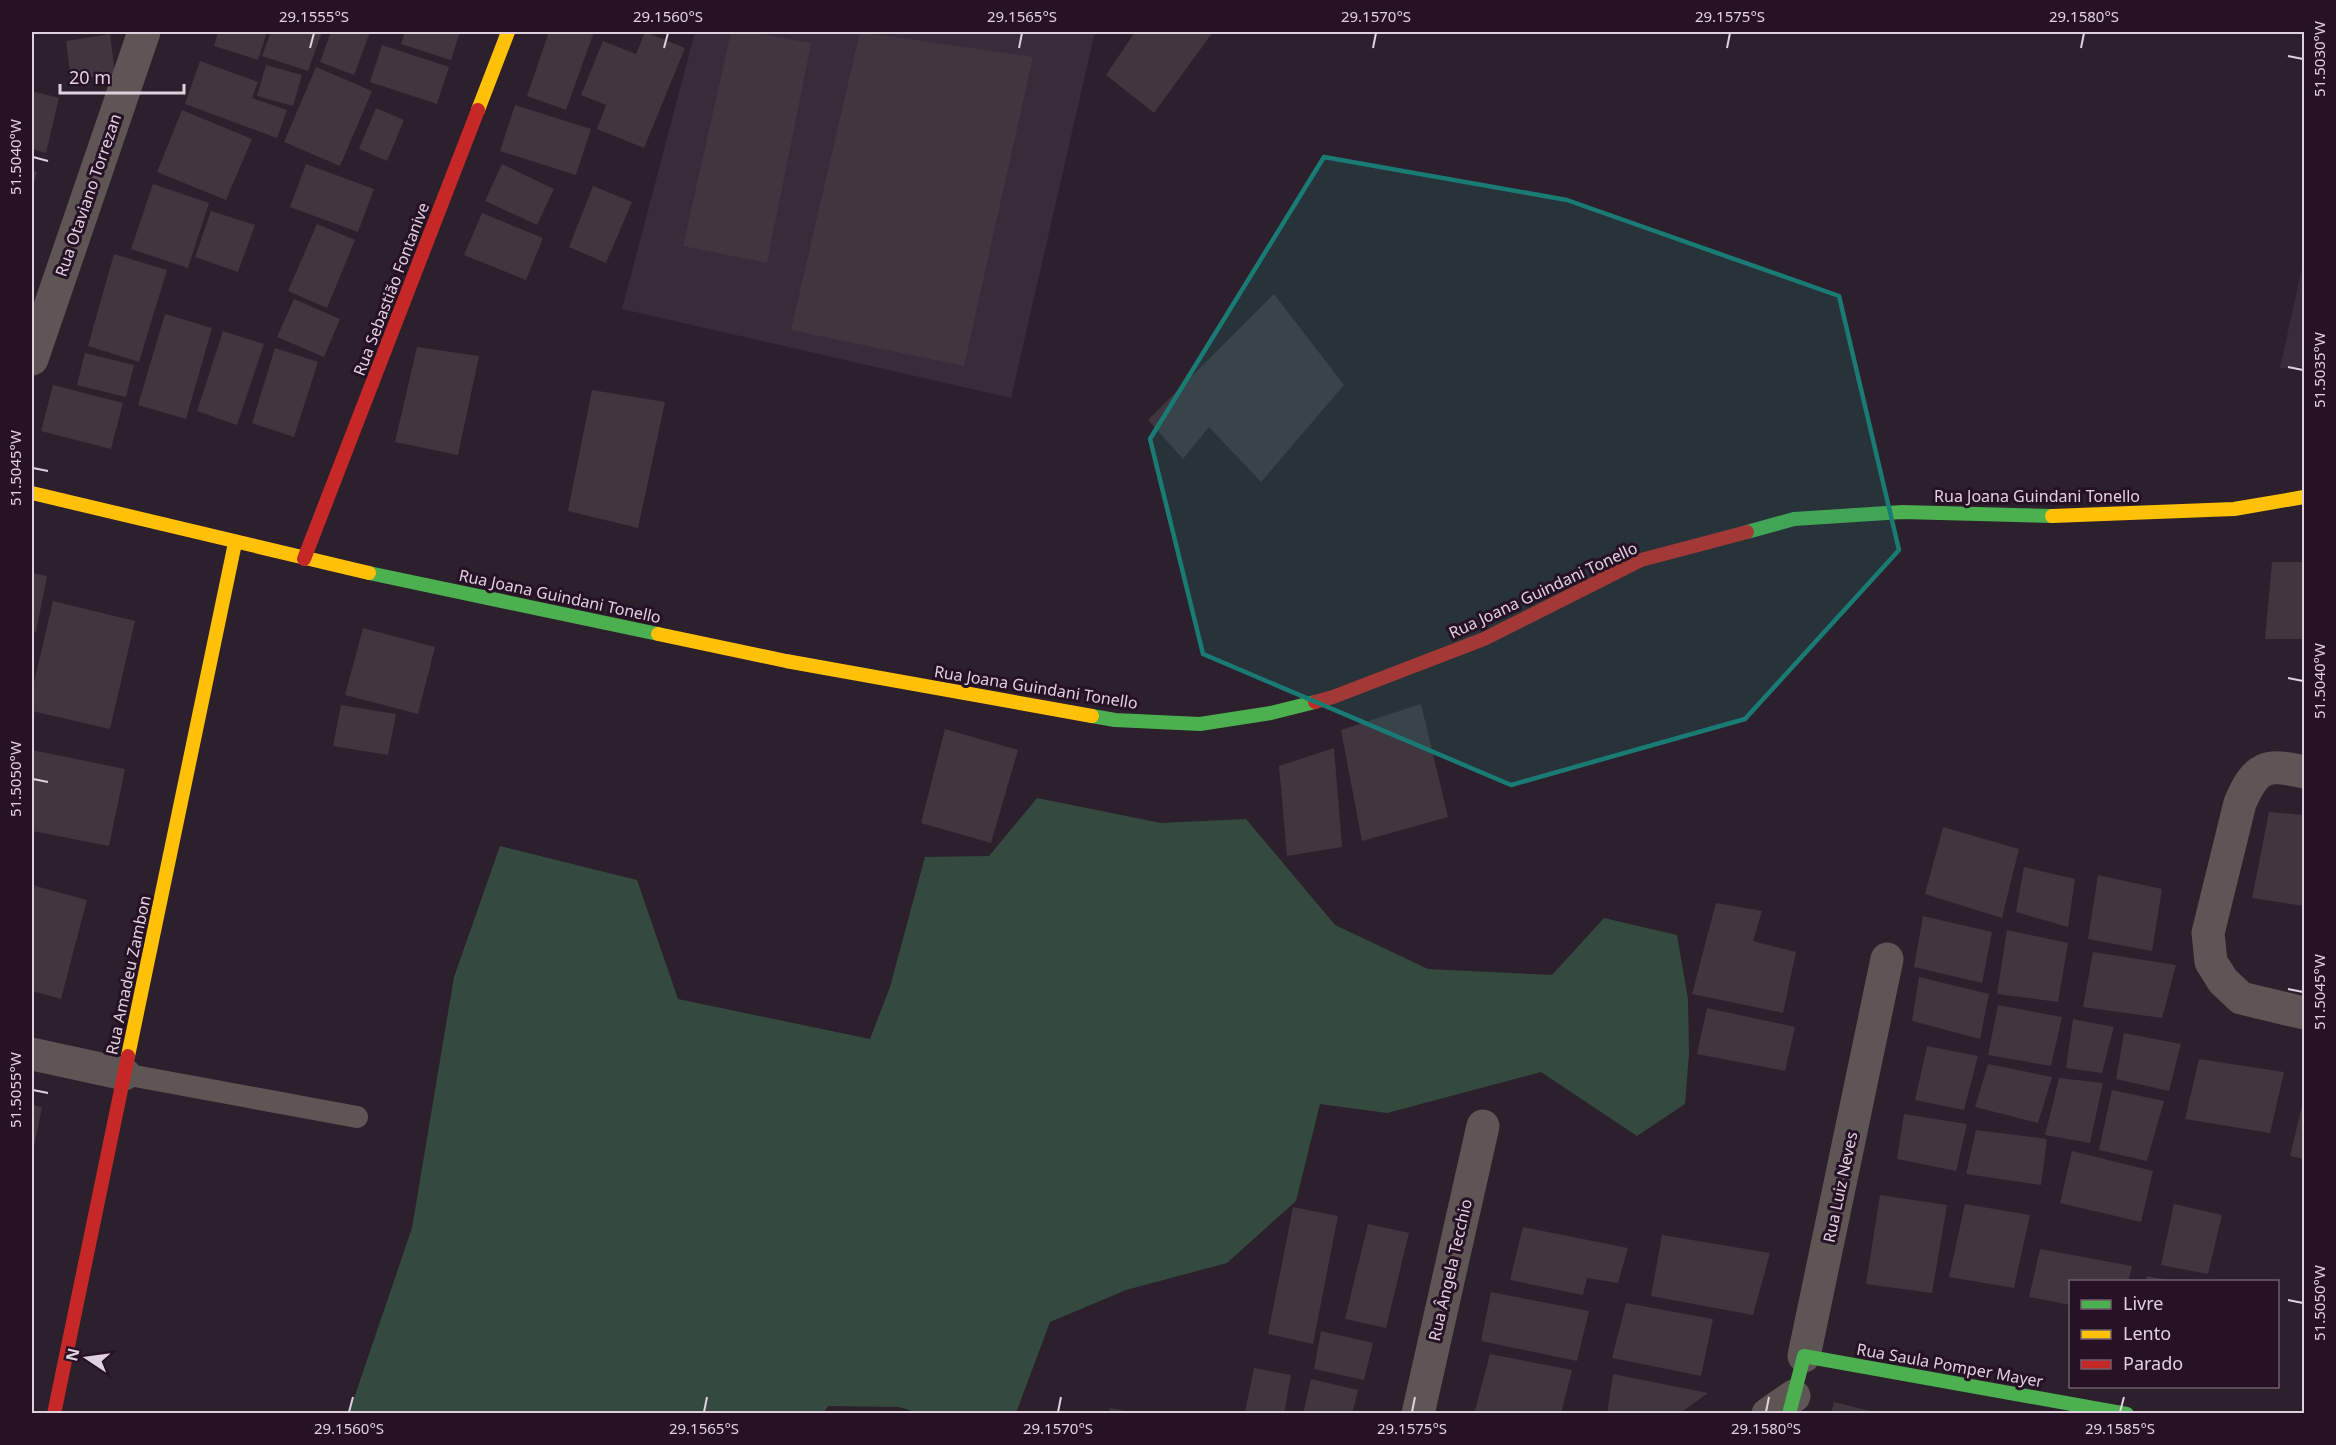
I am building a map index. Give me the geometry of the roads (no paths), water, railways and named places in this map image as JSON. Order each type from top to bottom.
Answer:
[{"type":"main road","name":"Rua Sebastião Fontanive","points":[[304,559],[508,32]]},
{"type":"main road","name":"Rua Joana Guindani Tonello","points":[[32,493],[304,559],[786,661],[1115,720],[1200,724],[1271,713],[1333,697],[1484,639],[1641,560],[1794,519],[1902,512],[2050,516],[2234,509],[2304,497]]},
{"type":"main road","name":"Rua Amadeu Zambon","points":[[54,1413],[235,543]]},
{"type":"main road","name":"Rua Luiz Neves","points":[[1784,1408],[1804,1356]]},
{"type":"main road","name":"Rua Saula Pomper Mayer","points":[[1804,1356],[2127,1413]]},
{"type":"street","name":"Rua Otaviano Torrezan","points":[[32,359],[144,32]]},
{"type":"street","points":[[2304,772],[2272,766],[2259,772],[2248,784],[2240,803],[2208,933],[2211,962],[2223,981],[2241,998],[2304,1013]]},
{"type":"street","name":"Rua Luiz Neves","points":[[1804,1356],[1887,959]]},
{"type":"street","points":[[32,1054],[124,1074]]},
{"type":"street","name":"Rua Ângela Tecchio","points":[[1418,1413],[1483,1126]]},
{"type":"lane","points":[[124,1074],[357,1117]]}]
